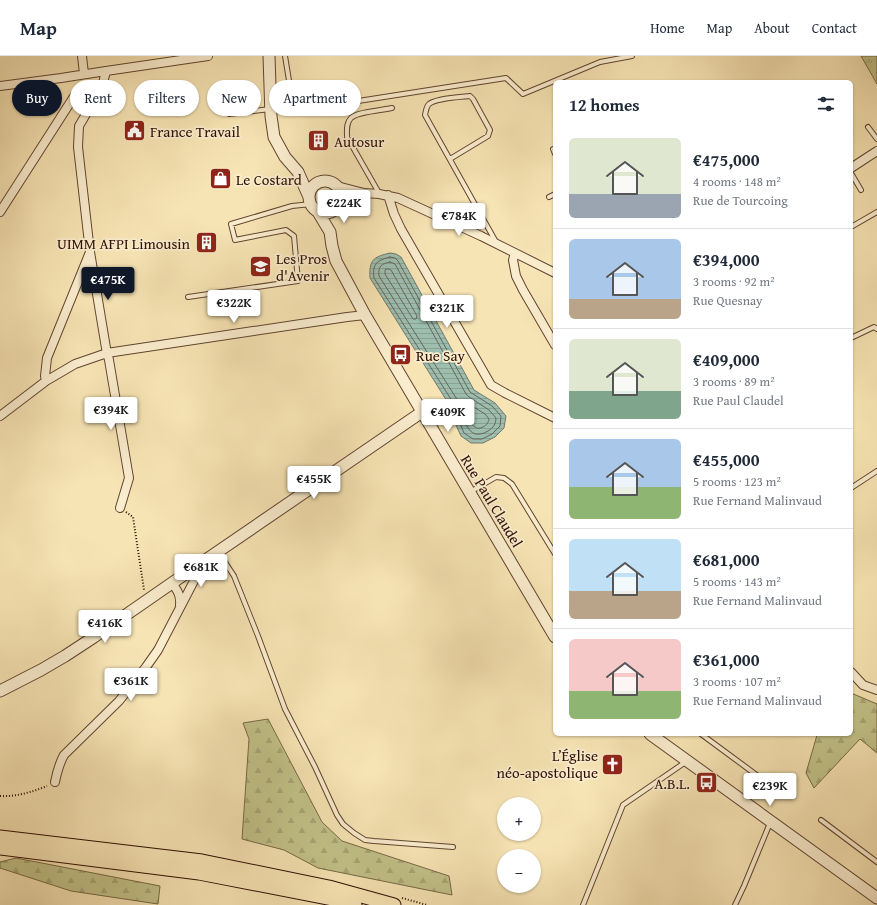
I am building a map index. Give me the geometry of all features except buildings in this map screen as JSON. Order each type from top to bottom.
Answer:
[{"type":"main road","points":[[0,837],[202,861],[329,888],[394,905]]},
{"type":"main road","points":[[0,848],[199,873],[338,900],[355,905]]},
{"type":"street","points":[[82,56],[84,74]]},
{"type":"street","points":[[0,86],[208,56]]},
{"type":"street","name":"Rue Paul Claudel","points":[[269,56],[270,80]]},
{"type":"street","points":[[106,70],[102,88],[79,126],[78,147],[90,252],[129,478],[120,508]]},
{"type":"street","points":[[0,212],[70,103]]},
{"type":"street","name":"Rue Paul Claudel","points":[[272,116],[274,137],[285,157],[298,172],[313,204],[330,232],[336,261],[365,315],[553,633]]},
{"type":"street","points":[[853,167],[877,151]]},
{"type":"street","name":"Rue Paul Claudel","points":[[298,172],[322,182]]},
{"type":"street","points":[[364,193],[327,213],[313,204],[310,192],[317,184],[322,182],[330,182],[337,186],[364,193],[388,195],[398,198],[553,272]]},
{"type":"street","points":[[337,186],[341,197],[338,206]]},
{"type":"street","points":[[388,195],[401,229],[491,385],[553,417]]},
{"type":"street","name":"Rue Paul Claudel","points":[[330,232],[338,206]]},
{"type":"street","points":[[46,381],[45,376],[47,358],[90,252]]},
{"type":"street","points":[[515,253],[513,260],[516,276],[553,341]]},
{"type":"street","points":[[0,416],[46,381],[75,364],[107,353],[365,315]]},
{"type":"street","points":[[0,691],[41,670],[94,637],[422,412]]},
{"type":"street","points":[[55,782],[60,762],[64,755],[119,701],[158,650],[196,576],[193,568]]},
{"type":"street","points":[[172,583],[179,593],[180,608]]},
{"type":"street","points":[[853,674],[863,685],[877,690]]},
{"type":"street","points":[[653,736],[877,898]]},
{"type":"lane","points":[[285,56],[294,111],[506,78],[523,94],[553,82]]},
{"type":"lane","points":[[557,80],[600,62],[632,56]]},
{"type":"lane","points":[[450,159],[488,136],[490,130],[470,96],[438,100],[430,103],[426,108],[426,115],[450,159],[497,244]]},
{"type":"lane","points":[[379,194],[347,137],[347,126],[350,119],[354,115],[392,108]]},
{"type":"lane","points":[[868,127],[877,139]]},
{"type":"lane","points":[[853,176],[861,190]]},
{"type":"lane","points":[[188,297],[298,280],[294,236],[286,230],[235,240],[231,224],[292,206],[313,204]]},
{"type":"lane","points":[[853,226],[877,212]]},
{"type":"lane","points":[[853,337],[874,328],[877,330]]},
{"type":"lane","points":[[853,487],[877,472]]},
{"type":"lane","points":[[469,492],[496,477],[504,478],[512,484],[553,551]]},
{"type":"lane","points":[[218,551],[234,576],[285,709],[337,815],[343,824],[365,840],[453,847]]},
{"type":"lane","points":[[704,736],[781,794]]},
{"type":"lane","points":[[583,905],[623,805],[687,761]]},
{"type":"lane","points":[[821,820],[877,862]]},
{"type":"lane","points":[[735,905],[770,821]]},
{"type":"path","points":[[120,508],[133,517],[144,589]]},
{"type":"path","points":[[0,796],[33,792],[55,782]]},
{"type":"green space","points":[[861,56],[877,56],[877,84]]},
{"type":"green space","points":[[853,694],[877,704],[877,753],[860,739],[814,788],[806,773],[816,736],[853,736]]},
{"type":"green space","points":[[268,719],[322,822],[342,841],[449,876],[452,895],[318,868],[284,850],[242,839],[249,739],[243,723]]},
{"type":"green space","points":[[16,858],[160,886],[158,904],[71,891],[0,868],[0,862]]},
{"type":"water","points":[[390,253],[401,257],[474,390],[495,403],[506,416],[504,428],[495,437],[483,443],[471,443],[461,436],[450,406],[370,278],[370,267],[373,260]]},
{"type":"place","name":"France Travail","points":[[134,131]]},
{"type":"place","name":"Autosur","points":[[318,141]]},
{"type":"place","name":"Le Costard","points":[[220,179]]},
{"type":"place","name":"UIMM AFPI Limousin","points":[[206,243]]},
{"type":"place","name":"Les Pros d'Avenir","points":[[261,267]]},
{"type":"place","name":"Rue Say","points":[[400,355]]},
{"type":"place","name":"L’Église néo-apostolique","points":[[613,764]]},
{"type":"place","name":"A.B.L.","points":[[706,783]]}]
